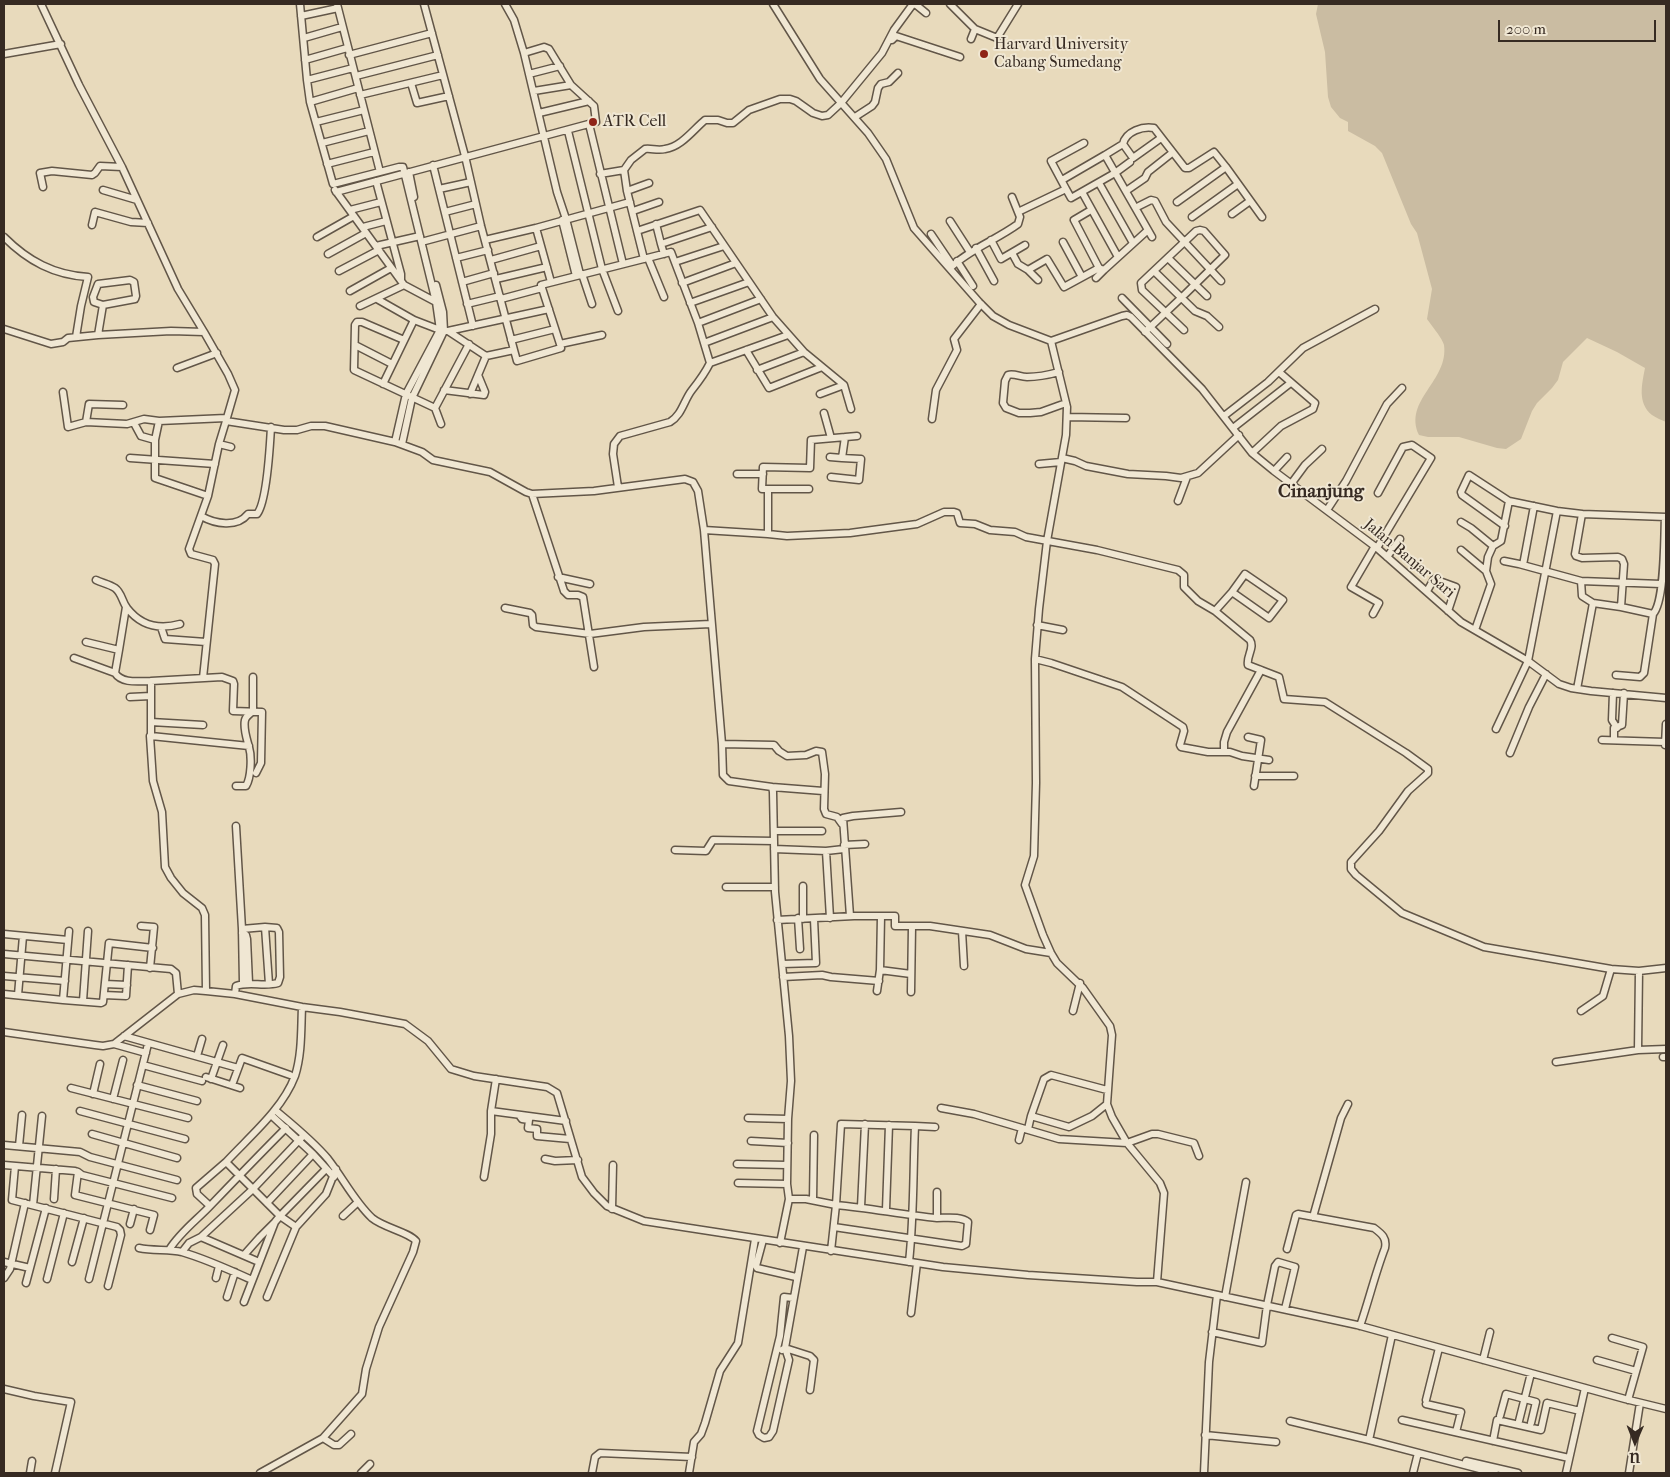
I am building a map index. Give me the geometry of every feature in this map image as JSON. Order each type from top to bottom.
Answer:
[{"type":"street","points":[[41,4],[79,85],[122,167],[178,289],[217,353],[235,390],[219,444],[208,496],[189,551],[191,554],[213,560],[215,564],[210,604],[210,626],[206,642],[203,678]]},
{"type":"street","points":[[300,4],[306,80],[310,102],[336,192],[402,282],[436,302]]},
{"type":"street","points":[[424,4],[517,361],[562,348],[541,285],[671,252],[698,323],[710,363],[703,377],[691,390],[675,419],[620,436],[614,444],[613,454],[618,487]]},
{"type":"street","points":[[505,4],[514,20],[524,53],[579,275],[592,304]]},
{"type":"street","points":[[773,4],[820,79],[855,117],[886,159],[914,228],[973,286]]},
{"type":"street","points":[[664,297],[646,259],[627,191],[624,170],[631,160],[640,152],[650,149],[663,150],[670,148],[682,141],[705,120],[733,123],[749,110],[780,100],[790,99],[813,113],[822,116],[828,115],[841,103],[882,53],[894,30],[914,4],[926,13]]},
{"type":"street","points":[[950,4],[975,29],[997,38],[1018,4]]},
{"type":"street","points":[[301,16],[338,6],[348,52],[356,76],[380,172]]},
{"type":"street","points":[[304,38],[342,27]]},
{"type":"street","points":[[970,39],[975,29]]},
{"type":"street","points":[[305,60],[432,33]]},
{"type":"street","points":[[889,39],[892,40],[895,36],[901,37],[960,57]]},
{"type":"street","points":[[4,54],[61,44]]},
{"type":"street","points":[[336,192],[465,156],[595,123],[594,106],[572,85],[547,47],[524,53]]},
{"type":"street","points":[[356,76],[438,55]]},
{"type":"street","points":[[529,74],[560,66]]},
{"type":"street","points":[[306,80],[353,68]]},
{"type":"street","points":[[855,117],[872,106],[881,84],[889,82],[898,72]]},
{"type":"street","points":[[310,102],[443,75]]},
{"type":"street","points":[[411,83],[417,103],[448,96]]},
{"type":"street","points":[[534,91],[572,85]]},
{"type":"street","points":[[539,113],[589,101]]},
{"type":"street","points":[[316,122],[364,110]]},
{"type":"street","points":[[589,124],[623,264]]},
{"type":"street","points":[[1062,180],[1123,144],[1124,139],[1131,133],[1147,127],[1154,128],[1185,168],[1189,168],[1214,152],[1262,217]]},
{"type":"street","points":[[322,143],[369,131]]},
{"type":"street","points":[[568,131],[602,269],[618,311]]},
{"type":"street","points":[[1123,144],[1133,158],[1161,138]]},
{"type":"street","points":[[1084,143],[1051,162],[1071,198],[1099,183],[1130,162]]},
{"type":"street","points":[[327,164],[374,152]]},
{"type":"street","points":[[1126,192],[1145,178],[1148,172],[1172,153]]},
{"type":"street","points":[[1104,155],[1152,238]]},
{"type":"street","points":[[433,165],[473,326]]},
{"type":"street","points":[[44,187],[40,173],[47,171],[92,175],[100,166],[122,167]]},
{"type":"street","points":[[333,184],[401,167],[406,173],[443,312],[444,331],[409,396],[398,443]]},
{"type":"street","points":[[1177,202],[1226,167]]},
{"type":"street","points":[[600,174],[624,170]]},
{"type":"street","points":[[406,173],[444,331]]},
{"type":"street","points":[[376,181],[402,282]]},
{"type":"street","points":[[439,189],[471,182]]},
{"type":"street","points":[[627,191],[649,182]]},
{"type":"street","points":[[1099,183],[1133,243]]},
{"type":"street","points":[[1192,217],[1238,184]]},
{"type":"street","points":[[1018,212],[1066,189]]},
{"type":"street","points":[[102,190],[137,200]]},
{"type":"street","points":[[1082,192],[1118,257]]},
{"type":"street","points":[[953,265],[973,250],[1018,224],[1020,217],[1012,197]]},
{"type":"street","points":[[1139,206],[1151,200],[1155,201],[1162,217],[1221,281]]},
{"type":"street","points":[[1232,214],[1250,201]]},
{"type":"street","points":[[317,237],[352,213],[382,202]]},
{"type":"street","points":[[484,240],[630,202]]},
{"type":"street","points":[[633,211],[659,202]]},
{"type":"street","points":[[445,212],[476,204]]},
{"type":"street","points":[[637,231],[700,210],[773,317],[804,352],[844,385],[851,409]]},
{"type":"street","points":[[1092,210],[1074,220],[1102,269]]},
{"type":"street","points":[[92,225],[93,213],[95,212],[131,222],[148,223]]},
{"type":"street","points":[[328,254],[364,230],[386,221]]},
{"type":"street","points":[[950,221],[994,280]]},
{"type":"street","points":[[656,224],[664,254]]},
{"type":"street","points":[[425,241],[481,226]]},
{"type":"street","points":[[661,244],[712,227]]},
{"type":"street","points":[[536,228],[551,282]]},
{"type":"street","points":[[1028,270],[1047,259],[1064,287],[1102,269],[1148,230]]},
{"type":"street","points":[[1148,330],[1166,312],[1224,256],[1225,253],[1200,230],[1196,231],[1184,242],[1140,287],[1166,312],[1184,330]]},
{"type":"street","points":[[931,234],[981,304],[1000,321],[1051,341],[1066,403],[1067,417],[1047,541],[1037,625],[1035,659],[1034,856],[1025,885],[1043,935],[1057,963],[1080,983],[1110,1026],[1112,1036],[1107,1104],[1127,1143],[1160,1183],[1164,1193],[1157,1282]]},
{"type":"street","points":[[339,271],[392,241],[420,236]]},
{"type":"street","points":[[4,237],[52,271],[70,276],[88,277],[76,337]]},
{"type":"street","points":[[991,240],[1001,259],[1025,245]]},
{"type":"street","points":[[1063,242],[1082,277]]},
{"type":"street","points":[[491,260],[541,246]]},
{"type":"street","points":[[675,262],[724,246]]},
{"type":"street","points":[[456,258],[488,250]]},
{"type":"street","points":[[1012,253],[1018,264],[1028,270],[1038,280]]},
{"type":"street","points":[[1168,258],[1208,296]]},
{"type":"street","points":[[682,283],[736,263]]},
{"type":"street","points":[[462,282],[547,267]]},
{"type":"street","points":[[350,290],[391,268]]},
{"type":"street","points":[[1096,278],[1102,269]]},
{"type":"street","points":[[1154,271],[1195,311],[1207,316],[1218,327]]},
{"type":"street","points":[[130,280],[134,282],[135,299],[104,305],[94,302],[93,297],[98,284],[130,280]]},
{"type":"street","points":[[360,306],[377,299],[402,282]]},
{"type":"street","points":[[690,303],[748,282]]},
{"type":"street","points":[[467,304],[542,288]]},
{"type":"street","points":[[1122,298],[1148,330],[1167,344]]},
{"type":"street","points":[[377,299],[414,320],[444,331],[469,344],[486,356],[514,350]]},
{"type":"street","points":[[698,323],[761,299]]},
{"type":"street","points":[[932,419],[936,390],[957,350],[954,339],[981,304]]},
{"type":"street","points":[[98,335],[104,305]]},
{"type":"street","points":[[444,331],[549,309]]},
{"type":"street","points":[[1224,416],[1279,372],[1303,348],[1376,309]]},
{"type":"street","name":"Jalan Banjar Sari","points":[[1051,341],[1127,315],[1148,330],[1202,389],[1252,453],[1376,547],[1461,622],[1528,661],[1559,684],[1577,689],[1666,698]]},
{"type":"street","points":[[704,343],[773,317]]},
{"type":"street","points":[[383,384],[414,320]]},
{"type":"street","points":[[404,340],[362,322],[357,322],[355,325],[354,370],[435,408],[441,424]]},
{"type":"street","points":[[4,329],[51,344],[76,337],[98,335],[171,331],[204,332]]},
{"type":"street","points":[[510,340],[555,329]]},
{"type":"street","points":[[560,344],[602,335]]},
{"type":"street","points":[[710,363],[788,335]]},
{"type":"street","points":[[435,408],[469,344]]},
{"type":"street","points":[[355,345],[392,364]]},
{"type":"street","points":[[746,350],[769,388],[822,367]]},
{"type":"street","points":[[758,370],[804,352]]},
{"type":"street","points":[[176,368],[217,353]]},
{"type":"street","points":[[470,394],[486,356]]},
{"type":"street","points":[[1059,372],[1041,377],[1008,375],[1005,381],[1003,403],[1006,408],[1013,409],[1019,414],[1041,412],[1066,403]]},
{"type":"street","points":[[1252,453],[1281,426],[1313,409],[1315,403],[1279,372]]},
{"type":"street","points":[[444,390],[485,394],[478,376]]},
{"type":"street","points":[[820,394],[844,385]]},
{"type":"street","points":[[1233,428],[1288,385]]},
{"type":"street","points":[[1327,510],[1346,481],[1387,404],[1402,388]]},
{"type":"street","points":[[63,392],[68,427],[86,422],[134,423],[144,419],[159,421],[226,419],[297,430],[311,426],[325,426],[398,443],[422,452],[433,460],[490,472],[532,494],[594,491],[685,479],[690,480],[698,491],[704,530],[723,775],[729,781],[823,791]]},
{"type":"street","points":[[86,422],[89,404],[123,405]]},
{"type":"street","points":[[824,413],[831,438]]},
{"type":"street","points":[[1067,417],[1126,418]]},
{"type":"street","points":[[159,421],[154,440],[154,478],[208,496]]},
{"type":"street","points":[[134,423],[141,436],[154,440]]},
{"type":"street","points":[[201,516],[211,522],[222,523],[242,520],[248,514],[257,514],[260,511],[264,495],[271,427]]},
{"type":"street","points":[[1039,464],[1061,460],[1075,461],[1086,466],[1128,474],[1187,477],[1198,473],[1239,435]]},
{"type":"street","points":[[809,489],[762,489],[763,467],[810,468],[811,440],[857,436]]},
{"type":"street","points":[[842,458],[845,437]]},
{"type":"street","points":[[219,444],[231,447]]},
{"type":"street","points":[[1373,614],[1380,603],[1351,587],[1431,458],[1412,445],[1404,447],[1378,493]]},
{"type":"street","points":[[1291,484],[1305,465],[1322,449]]},
{"type":"street","points":[[830,457],[861,459],[859,480],[831,477]]},
{"type":"street","points":[[1274,471],[1287,457]]},
{"type":"street","points":[[130,458],[215,464]]},
{"type":"street","points":[[738,474],[763,474]]},
{"type":"street","points":[[1505,526],[1462,494],[1461,492],[1469,475],[1509,501],[1582,514],[1665,517],[1661,584],[1658,606],[1653,614],[1645,668],[1640,677],[1616,675]]},
{"type":"street","points":[[1178,501],[1187,477]]},
{"type":"street","points":[[768,490],[768,534]]},
{"type":"street","points":[[532,494],[558,577],[566,594],[584,597],[594,667]]},
{"type":"street","points":[[1486,571],[1489,552],[1493,546],[1501,541],[1509,501]]},
{"type":"street","points":[[1523,565],[1534,506]]},
{"type":"street","points":[[1496,729],[1528,661],[1557,511]]},
{"type":"street","points":[[704,530],[794,536],[850,533],[917,524],[944,512],[954,512],[957,513],[960,523],[975,524],[990,530],[1015,532],[1021,536],[1097,550],[1178,570],[1184,575],[1184,587],[1198,601],[1215,611],[1250,640],[1252,647],[1247,659],[1248,665],[1279,677],[1284,698],[1325,702],[1428,769],[1428,773],[1408,791],[1379,831],[1351,862],[1351,869],[1356,875],[1402,913],[1484,947],[1611,969],[1639,971],[1666,968]]},
{"type":"street","points":[[1582,514],[1575,554],[1582,558],[1620,558],[1624,564],[1621,607]]},
{"type":"street","points":[[1461,522],[1493,546]]},
{"type":"street","points":[[1388,557],[1400,539]]},
{"type":"street","points":[[1461,550],[1486,571],[1492,584],[1475,630]]},
{"type":"street","points":[[1504,561],[1581,581],[1661,584]]},
{"type":"street","points":[[1215,611],[1245,574],[1283,601],[1270,618],[1232,592]]},
{"type":"street","points":[[558,577],[590,584]]},
{"type":"street","points":[[1427,591],[1434,579],[1456,587],[1448,611]]},
{"type":"street","points":[[96,580],[115,588],[121,595],[126,607],[145,624],[161,627],[180,624]]},
{"type":"street","points":[[1581,581],[1582,598],[1592,603],[1653,614]]},
{"type":"street","points":[[1577,689],[1592,603]]},
{"type":"street","points":[[115,673],[126,607]]},
{"type":"street","points":[[505,608],[530,612],[533,625],[536,627],[590,634],[644,627],[711,624]]},
{"type":"street","points":[[1037,625],[1063,630]]},
{"type":"street","points":[[161,627],[165,639],[206,642]]},
{"type":"street","points":[[86,642],[119,650]]},
{"type":"street","points":[[74,658],[115,673],[119,678],[126,681],[222,677],[230,679],[234,684],[233,710],[262,712],[261,763],[256,773]]},
{"type":"street","points":[[1035,659],[1051,662],[1122,687],[1183,727],[1181,747],[1269,760]]},
{"type":"street","points":[[1224,752],[1227,732],[1261,670]]},
{"type":"street","points":[[1510,754],[1528,707],[1546,674]]},
{"type":"street","points":[[236,786],[247,785],[250,754],[244,722],[246,717],[253,711],[253,677]]},
{"type":"street","points":[[151,681],[150,736],[153,781],[162,812],[165,867],[182,893],[202,908],[205,915],[206,991]]},
{"type":"street","points":[[1613,693],[1612,720],[1617,728]]},
{"type":"street","points":[[1614,740],[1614,728],[1622,725],[1624,693]]},
{"type":"street","points":[[130,697],[151,696]]},
{"type":"street","points":[[151,722],[203,725]]},
{"type":"street","points":[[1602,740],[1666,744],[1666,724]]},
{"type":"street","points":[[150,736],[249,746]]},
{"type":"street","points":[[1248,737],[1262,737],[1254,786]]},
{"type":"street","points":[[722,744],[774,745],[783,754],[794,757],[806,755],[812,751],[820,751],[823,755],[825,774],[823,807],[826,814],[836,817],[842,824]]},
{"type":"street","points":[[1255,776],[1294,776]]},
{"type":"street","points":[[772,787],[777,920],[791,1081],[787,1165],[789,1199],[780,1242]]},
{"type":"street","points":[[850,916],[843,818],[901,812]]},
{"type":"street","points":[[236,826],[246,983]]},
{"type":"street","points":[[775,831],[822,831]]},
{"type":"street","points":[[675,850],[706,851],[713,840],[774,841]]},
{"type":"street","points":[[774,849],[826,851],[865,844]]},
{"type":"street","points":[[826,851],[830,918]]},
{"type":"street","points":[[800,950],[803,886]]},
{"type":"street","points":[[726,887],[775,887]]},
{"type":"street","points":[[777,920],[850,916],[895,916],[895,926],[912,928],[930,926],[990,935],[1026,949],[1051,953]]},
{"type":"street","points":[[877,991],[880,970],[880,916]]},
{"type":"street","points":[[782,964],[816,963],[814,919]]},
{"type":"street","points":[[141,926],[154,928],[150,968]]},
{"type":"street","points":[[234,994],[236,986],[246,983],[278,983],[280,978],[279,932],[276,928],[265,927],[242,931]]},
{"type":"street","points":[[265,927],[269,984]]},
{"type":"street","points":[[911,992],[912,928]]},
{"type":"street","points":[[63,1000],[69,931]]},
{"type":"street","points":[[962,931],[964,966]]},
{"type":"street","points":[[83,1001],[88,932]]},
{"type":"street","points":[[4,934],[68,940]]},
{"type":"street","points":[[18,995],[23,936]]},
{"type":"street","points":[[4,994],[101,1003],[104,1000],[109,942],[153,948]]},
{"type":"street","points":[[4,954],[173,970],[176,973],[178,994]]},
{"type":"street","points":[[104,995],[126,996],[128,965]]},
{"type":"street","points":[[1581,1011],[1603,996],[1611,969]]},
{"type":"street","points":[[880,970],[912,974]]},
{"type":"street","points":[[1638,1050],[1639,971]]},
{"type":"street","points":[[783,977],[822,974],[831,977],[879,981]]},
{"type":"street","points":[[4,976],[65,981]]},
{"type":"street","points":[[1073,1011],[1080,983]]},
{"type":"street","points":[[105,984],[127,985]]},
{"type":"street","points":[[114,1044],[178,994],[194,990],[234,994],[406,1024],[428,1041],[451,1069],[474,1076],[547,1087],[557,1094],[582,1177],[594,1193],[612,1209],[644,1221],[803,1247],[943,1267],[1010,1274],[1157,1282],[1360,1326],[1666,1409]]},
{"type":"street","points":[[210,1206],[197,1194],[196,1188],[226,1162],[273,1112],[294,1077],[300,1050],[302,1007]]},
{"type":"street","points":[[4,1032],[103,1046],[114,1044],[146,1053]]},
{"type":"street","points":[[124,1036],[238,1068]]},
{"type":"street","points":[[198,1056],[202,1039]]},
{"type":"street","points":[[89,1279],[148,1044]]},
{"type":"street","points":[[206,1079],[218,1062],[223,1044]]},
{"type":"street","points":[[1556,1062],[1638,1050],[1666,1049]]},
{"type":"street","points":[[232,1086],[243,1058],[290,1075]]},
{"type":"street","points":[[113,1099],[123,1060]]},
{"type":"street","points":[[93,1094],[100,1064]]},
{"type":"street","points":[[143,1065],[240,1088]]},
{"type":"street","points":[[1019,1140],[1031,1116],[1044,1078],[1051,1076],[1107,1090]]},
{"type":"street","points":[[484,1177],[491,1134],[491,1111],[496,1079]]},
{"type":"street","points":[[137,1085],[197,1101]]},
{"type":"street","points":[[72,1088],[188,1118]]},
{"type":"street","points":[[1031,1116],[1069,1127],[1092,1116],[1107,1104]]},
{"type":"street","points":[[1313,1216],[1341,1118],[1348,1104]]},
{"type":"street","points":[[941,1108],[974,1114],[1071,1141],[1127,1143],[1152,1134],[1163,1134],[1194,1143],[1198,1156]]},
{"type":"street","points":[[80,1111],[185,1139]]},
{"type":"street","points":[[491,1111],[566,1121]]},
{"type":"street","points":[[273,1112],[298,1141],[334,1177]]},
{"type":"street","points":[[260,1473],[323,1438],[362,1394],[366,1369],[379,1327],[413,1252],[416,1240],[390,1229],[373,1218],[358,1202],[326,1157],[304,1135],[273,1112]]},
{"type":"street","points":[[19,1146],[22,1115]]},
{"type":"street","points":[[519,1115],[522,1119],[529,1120],[528,1128],[538,1129],[537,1136],[570,1139]]},
{"type":"street","points":[[33,1205],[42,1116]]},
{"type":"street","points":[[748,1118],[788,1119]]},
{"type":"street","points":[[832,1251],[841,1124],[935,1127]]},
{"type":"street","points":[[862,1207],[865,1124]]},
{"type":"street","points":[[886,1210],[889,1125]]},
{"type":"street","points":[[909,1262],[915,1126]]},
{"type":"street","points":[[169,1250],[180,1236],[286,1128]]},
{"type":"street","points":[[92,1134],[177,1158]]},
{"type":"street","points":[[182,1252],[189,1243],[201,1237],[253,1189],[304,1135]]},
{"type":"street","points":[[813,1200],[814,1136]]},
{"type":"street","points":[[751,1141],[788,1143]]},
{"type":"street","points":[[4,1145],[80,1152],[90,1157],[177,1180]]},
{"type":"street","points":[[267,1203],[313,1154]]},
{"type":"street","points":[[545,1159],[555,1161],[578,1160]]},
{"type":"street","points":[[226,1162],[280,1216],[296,1227]]},
{"type":"street","points":[[737,1164],[787,1165]]},
{"type":"street","points":[[4,1165],[75,1170],[82,1175],[172,1198]]},
{"type":"street","points":[[15,1166],[12,1200],[64,1212],[117,1227],[120,1230],[121,1235],[108,1286]]},
{"type":"street","points":[[612,1209],[613,1166]]},
{"type":"street","points":[[54,1198],[56,1169]]},
{"type":"street","points":[[244,1302],[276,1222],[326,1169]]},
{"type":"street","points":[[268,1297],[296,1227],[326,1194],[336,1169]]},
{"type":"street","points":[[78,1172],[74,1198],[108,1202],[158,1215],[150,1230]]},
{"type":"street","points":[[1225,1297],[1246,1182]]},
{"type":"street","points":[[738,1183],[787,1184]]},
{"type":"street","points":[[937,1192],[937,1218]]},
{"type":"street","points":[[789,1199],[813,1200],[836,1205],[966,1220],[968,1222],[966,1244],[962,1246],[834,1227]]},
{"type":"street","points":[[343,1216],[358,1202]]},
{"type":"street","points":[[4,1278],[8,1274],[7,1263],[25,1203]]},
{"type":"street","points":[[26,1283],[46,1208]]},
{"type":"street","points":[[130,1224],[134,1209]]},
{"type":"street","points":[[47,1279],[64,1212]]},
{"type":"street","points":[[1287,1249],[1296,1215],[1313,1216],[1374,1228],[1382,1234],[1386,1242],[1371,1285],[1360,1326]]},
{"type":"street","points":[[72,1262],[84,1218]]},
{"type":"street","points":[[244,1255],[276,1222]]},
{"type":"street","points":[[201,1237],[259,1262]]},
{"type":"street","points":[[689,1473],[694,1442],[701,1434],[705,1424],[720,1371],[738,1343],[755,1238]]},
{"type":"street","points":[[763,1240],[757,1268],[796,1277]]},
{"type":"street","points":[[793,1298],[784,1297],[780,1336],[757,1431],[764,1438],[769,1437],[773,1431],[788,1360],[785,1348],[793,1298],[796,1277],[803,1247]]},
{"type":"street","points":[[139,1248],[182,1252],[252,1280]]},
{"type":"street","points":[[7,1263],[30,1268]]},
{"type":"street","points":[[911,1313],[917,1263]]},
{"type":"street","points":[[1212,1332],[1262,1343],[1267,1305],[1276,1263],[1295,1267],[1285,1309]]},
{"type":"street","points":[[216,1278],[220,1266]]},
{"type":"street","points":[[227,1297],[235,1272]]},
{"type":"street","points":[[1204,1473],[1212,1332],[1217,1295]]},
{"type":"street","points":[[1483,1360],[1490,1332]]},
{"type":"street","points":[[1369,1440],[1392,1335]]},
{"type":"street","points":[[1612,1338],[1643,1347],[1628,1400]]},
{"type":"street","points":[[775,1356],[785,1348]]},
{"type":"street","points":[[785,1348],[810,1356],[814,1360],[810,1390]]},
{"type":"street","points":[[1439,1348],[1426,1402],[1460,1412],[1456,1432]]},
{"type":"street","points":[[1596,1360],[1636,1371]]},
{"type":"street","points":[[1519,1421],[1531,1373]]},
{"type":"street","points":[[1566,1473],[1585,1388]]},
{"type":"street","points":[[4,1389],[71,1402],[55,1473]]},
{"type":"street","points":[[1500,1416],[1506,1394],[1536,1402],[1531,1424]]},
{"type":"street","points":[[1493,1441],[1498,1420],[1541,1430],[1547,1403],[1580,1411]]},
{"type":"street","points":[[1629,1473],[1640,1403]]},
{"type":"street","points":[[1402,1420],[1569,1458]]},
{"type":"street","points":[[1290,1421],[1496,1473]]},
{"type":"street","points":[[323,1438],[334,1445],[338,1445],[351,1434]]},
{"type":"street","points":[[1205,1435],[1276,1442]]},
{"type":"street","points":[[592,1473],[595,1457],[600,1453],[692,1457]]},
{"type":"street","points":[[1413,1473],[1418,1453]]},
{"type":"street","points":[[1432,1454],[1518,1473]]},
{"type":"street","points":[[30,1473],[32,1461]]},
{"type":"street","points":[[361,1473],[370,1464]]},
{"type":"shaded area","points":[[1318,4],[1666,4],[1666,422],[1652,415],[1644,405],[1642,393],[1645,368],[1587,338],[1563,362],[1558,380],[1537,403],[1521,439],[1506,449],[1459,437],[1428,437],[1419,435],[1416,423],[1417,411],[1444,358],[1443,342],[1427,319],[1432,289],[1417,233],[1411,224],[1382,153],[1375,146],[1348,131],[1348,122],[1340,118],[1331,107],[1328,97],[1325,52],[1316,14]]},
{"type":"place","name":"Harvard University Cabang Sumedang","points":[[984,54]]},
{"type":"place","name":"ATR Cell","points":[[593,122]]},
{"type":"district","name":"Cinanjung","points":[[1321,492]]}]
